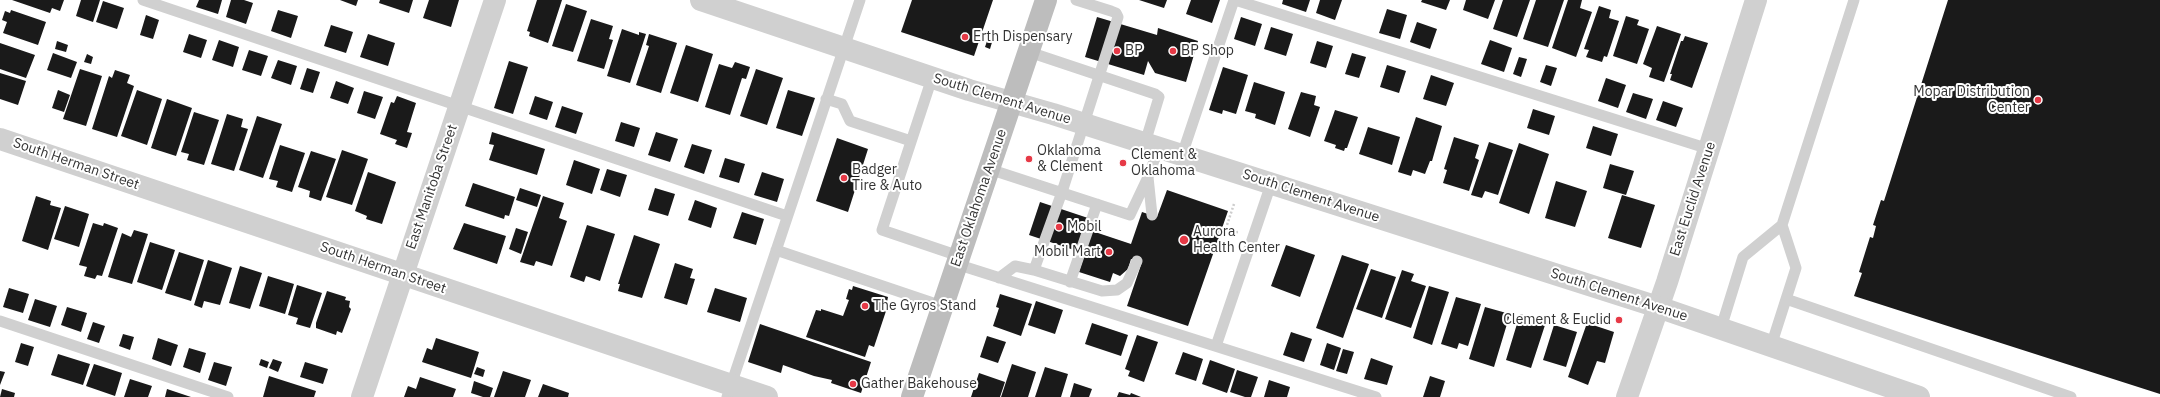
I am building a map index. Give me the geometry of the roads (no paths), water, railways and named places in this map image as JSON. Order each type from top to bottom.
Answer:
[{"type":"main road","name":"East Oklahoma Avenue","points":[[912,397],[1046,0]]},
{"type":"street","name":"East Manitoba Street","points":[[362,397],[495,0]]},
{"type":"street","name":"South Clement Avenue","points":[[701,0],[932,78],[1152,145],[1658,307],[1919,397]]},
{"type":"street","name":"East Euclid Avenue","points":[[1627,397],[1709,149],[1753,1]]},
{"type":"street","name":"South Herman Street","points":[[0,139],[403,274],[728,391],[767,397]]},
{"type":"lane","points":[[143,0],[787,216]]},
{"type":"lane","points":[[728,391],[860,0]]},
{"type":"lane","points":[[1034,270],[1062,192],[1118,17],[1116,13],[1076,0]]},
{"type":"lane","points":[[1182,155],[1234,0],[1709,149]]},
{"type":"lane","points":[[1721,328],[1743,257],[1782,225],[1854,0]]},
{"type":"lane","points":[[1029,52],[1155,94],[1159,97],[1148,177],[1152,215]]},
{"type":"lane","points":[[932,78],[882,230],[958,260],[998,278],[1376,397]]},
{"type":"lane","points":[[826,99],[842,104],[850,121],[911,141]]},
{"type":"lane","points":[[989,169],[1130,215],[1148,177]]},
{"type":"lane","points":[[1216,346],[1271,184]]},
{"type":"lane","points":[[1070,282],[1097,204]]},
{"type":"lane","points":[[1771,346],[1796,268],[1782,225]]},
{"type":"lane","points":[[776,250],[942,306]]},
{"type":"lane","points":[[998,278],[1016,266],[1102,291],[1117,290],[1127,283],[1137,261]]},
{"type":"lane","points":[[1786,299],[2071,397]]},
{"type":"lane","points":[[0,321],[228,397]]},
{"type":"place","name":"Erth Dispensary","points":[[965,37]]},
{"type":"place","name":"BP","points":[[1117,51]]},
{"type":"place","name":"BP Shop","points":[[1173,51]]},
{"type":"place","name":"Mopar Distribution Center","points":[[2038,100]]},
{"type":"place","name":"Oklahoma & Clement","points":[[1029,159]]},
{"type":"place","name":"Clement & Oklahoma","points":[[1123,163]]},
{"type":"place","name":"Badger Tire & Auto","points":[[844,178]]},
{"type":"place","name":"Mobil","points":[[1059,227]]},
{"type":"place","name":"Aurora Health Center","points":[[1184,240]]},
{"type":"place","name":"Mobil Mart","points":[[1109,252]]},
{"type":"place","name":"The Gyros Stand","points":[[865,306]]},
{"type":"place","name":"Clement & Euclid","points":[[1619,320]]},
{"type":"place","name":"Gather Bakehouse","points":[[853,384]]}]
